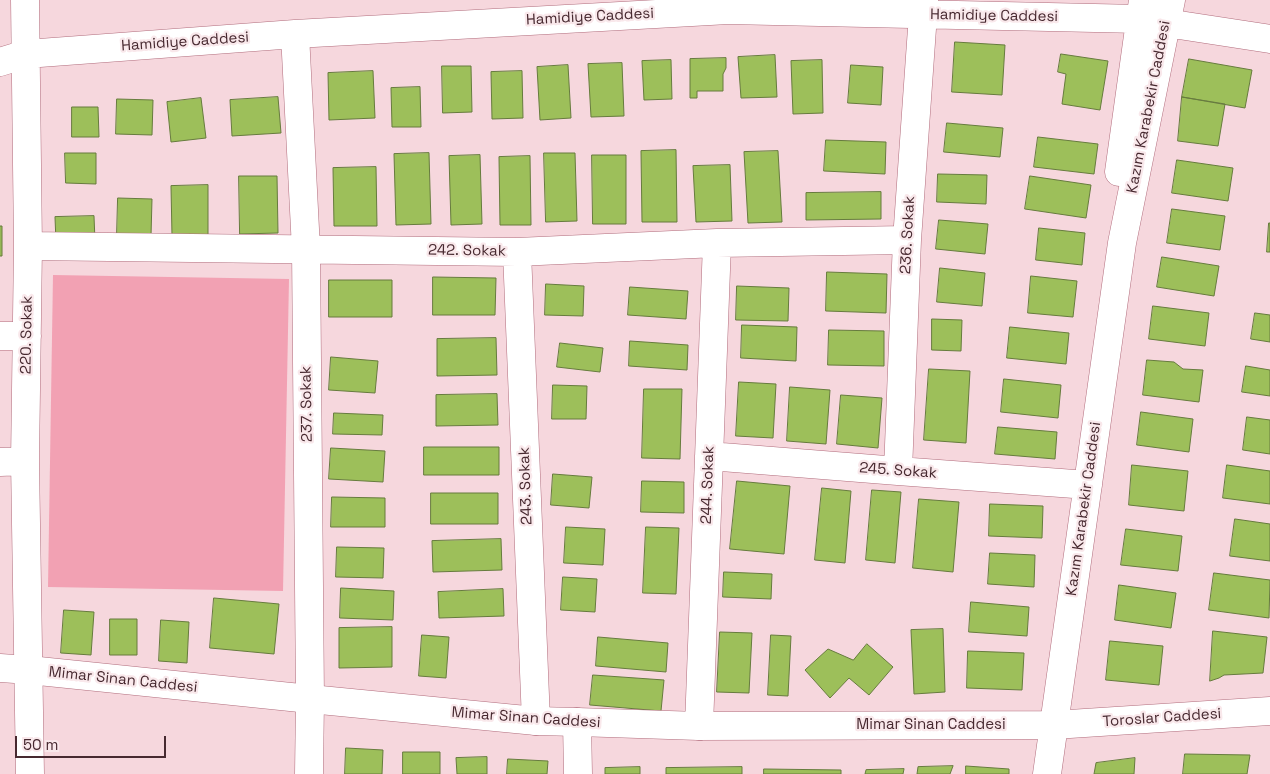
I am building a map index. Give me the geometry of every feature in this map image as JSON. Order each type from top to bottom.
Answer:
[{"type":"street","name":"220. Sokak","points":[[25,0],[28,246],[27,336],[12,461],[29,670],[30,774]]},
{"type":"street","name":"Hamidiye Caddesi","points":[[0,62],[26,54],[595,9],[728,5],[1155,11],[1270,39]]},
{"type":"street","name":"236. Sokak","points":[[898,471],[907,240],[924,7]]},
{"type":"street","name":"Kazım Karabekir Caddesi","points":[[1047,774],[1122,243],[1119,173],[1155,11]]},
{"type":"street","name":"237. Sokak","points":[[295,34],[306,249],[309,774]]},
{"type":"street","name":"242. Sokak","points":[[28,246],[517,252],[717,243],[907,240]]},
{"type":"street","name":"244. Sokak","points":[[699,726],[717,243]]},
{"type":"street","name":"243. Sokak","points":[[517,252],[536,721]]},
{"type":"street","points":[[0,336],[27,336]]},
{"type":"street","name":"245. Sokak","points":[[709,456],[1088,485]]},
{"type":"street","name":"Mimar Sinan Caddesi","points":[[0,668],[536,721],[699,726],[1054,725]]},
{"type":"street","name":"Toroslar Caddesi","points":[[1054,725],[1270,711]]},
{"type":"street","points":[[577,722],[578,774]]},
{"type":"shaded area","points":[[53,275],[289,279],[283,591],[48,587]]},
{"type":"building","points":[[955,42],[1005,45],[1002,95],[952,92]]},
{"type":"building","points":[[1061,54],[1108,61],[1100,110],[1062,104],[1066,74],[1058,72]]},
{"type":"building","points":[[775,55],[777,97],[741,98],[738,57]]},
{"type":"building","points":[[726,58],[726,68],[723,74],[723,91],[697,91],[697,98],[690,98],[690,59]]},
{"type":"building","points":[[1189,59],[1252,70],[1245,108],[1182,97]]},
{"type":"building","points":[[671,60],[672,99],[644,100],[642,61]]},
{"type":"building","points":[[822,60],[823,113],[793,114],[791,61]]},
{"type":"building","points":[[622,63],[624,116],[591,117],[588,64]]},
{"type":"building","points":[[568,65],[571,118],[540,120],[537,67]]},
{"type":"building","points":[[851,65],[883,67],[881,105],[848,103]]},
{"type":"building","points":[[442,66],[471,66],[472,112],[443,113]]},
{"type":"building","points":[[373,71],[375,118],[329,120],[328,73]]},
{"type":"building","points":[[522,71],[523,118],[492,119],[491,72]]},
{"type":"building","points":[[420,87],[421,127],[392,127],[391,88]]},
{"type":"building","points":[[278,97],[281,133],[232,136],[230,100]]},
{"type":"building","points":[[1182,97],[1225,104],[1218,146],[1178,141]]},
{"type":"building","points":[[201,98],[206,138],[171,142],[167,102]]},
{"type":"building","points":[[117,99],[153,100],[152,135],[116,134]]},
{"type":"building","points":[[72,107],[98,107],[99,137],[72,137]]},
{"type":"building","points":[[947,123],[1003,128],[1000,157],[944,152]]},
{"type":"building","points":[[1038,137],[1098,144],[1094,174],[1034,167]]},
{"type":"building","points":[[826,140],[886,142],[885,174],[824,171]]},
{"type":"building","points":[[676,150],[677,222],[642,222],[641,151]]},
{"type":"building","points":[[778,151],[782,222],[748,223],[744,152]]},
{"type":"building","points":[[65,153],[96,153],[96,184],[66,183]]},
{"type":"building","points":[[429,153],[431,224],[396,225],[394,154]]},
{"type":"building","points":[[544,153],[575,153],[577,221],[546,222]]},
{"type":"building","points":[[480,155],[482,224],[451,225],[449,156]]},
{"type":"building","points":[[592,155],[626,155],[626,224],[593,224]]},
{"type":"building","points":[[530,156],[531,225],[500,225],[499,157]]},
{"type":"building","points":[[1177,160],[1233,168],[1228,201],[1172,193]]},
{"type":"building","points":[[730,165],[732,221],[696,222],[693,166]]},
{"type":"building","points":[[376,167],[377,226],[334,226],[333,168]]},
{"type":"building","points":[[938,174],[987,175],[986,204],[937,202]]},
{"type":"building","points":[[239,176],[277,176],[278,233],[240,234]]},
{"type":"building","points":[[1030,176],[1091,185],[1086,218],[1025,209]]},
{"type":"building","points":[[208,185],[208,235],[172,236],[171,186]]},
{"type":"building","points":[[881,192],[881,219],[806,220],[806,193]]},
{"type":"building","points":[[118,198],[152,199],[151,236],[117,234]]},
{"type":"building","points":[[1172,209],[1225,216],[1220,250],[1167,243]]},
{"type":"building","points":[[94,216],[95,241],[56,242],[55,217]]},
{"type":"building","points":[[939,220],[988,224],[985,254],[936,249]]},
{"type":"building","points":[[1269,223],[1270,252],[1267,252]]},
{"type":"building","points":[[0,226],[2,226],[2,256],[0,256]]},
{"type":"building","points":[[1039,228],[1085,233],[1082,265],[1036,260]]},
{"type":"building","points":[[1162,257],[1219,266],[1214,296],[1157,287]]},
{"type":"building","points":[[940,268],[985,273],[982,306],[937,302]]},
{"type":"building","points":[[827,272],[887,274],[886,313],[826,311]]},
{"type":"building","points":[[1031,276],[1077,281],[1073,317],[1028,313]]},
{"type":"building","points":[[433,277],[496,278],[495,315],[433,315]]},
{"type":"building","points":[[329,280],[392,280],[392,317],[329,317]]},
{"type":"building","points":[[546,284],[584,286],[583,316],[545,315]]},
{"type":"building","points":[[737,286],[789,288],[788,321],[736,320]]},
{"type":"building","points":[[630,287],[688,291],[686,319],[628,315]]},
{"type":"building","points":[[1153,306],[1209,313],[1205,346],[1149,339]]},
{"type":"building","points":[[1255,313],[1270,315],[1270,342],[1251,339]]},
{"type":"building","points":[[932,319],[962,320],[961,351],[932,350]]},
{"type":"building","points":[[742,325],[797,327],[796,361],[741,358]]},
{"type":"building","points":[[1010,327],[1069,333],[1066,364],[1007,358]]},
{"type":"building","points":[[829,330],[884,331],[884,366],[828,365]]},
{"type":"building","points":[[496,338],[497,375],[437,376],[437,339]]},
{"type":"building","points":[[630,341],[688,345],[687,370],[629,366]]},
{"type":"building","points":[[560,343],[603,348],[600,372],[557,367]]},
{"type":"building","points":[[331,357],[378,361],[375,393],[329,390]]},
{"type":"building","points":[[1147,360],[1174,362],[1183,369],[1203,370],[1199,402],[1143,395]]},
{"type":"building","points":[[1246,366],[1270,370],[1270,396],[1242,392]]},
{"type":"building","points":[[929,369],[970,371],[966,443],[924,440]]},
{"type":"building","points":[[1004,379],[1061,385],[1058,418],[1001,412]]},
{"type":"building","points":[[739,382],[776,384],[773,438],[736,436]]},
{"type":"building","points":[[553,385],[587,386],[586,419],[552,419]]},
{"type":"building","points":[[790,387],[830,390],[826,444],[787,441]]},
{"type":"building","points":[[644,389],[682,389],[680,459],[642,458]]},
{"type":"building","points":[[497,394],[498,425],[436,426],[436,395]]},
{"type":"building","points":[[841,395],[882,398],[878,448],[837,444]]},
{"type":"building","points":[[1141,412],[1193,419],[1189,452],[1137,445]]},
{"type":"building","points":[[334,413],[383,415],[382,435],[333,434]]},
{"type":"building","points":[[1247,417],[1270,420],[1270,454],[1243,450]]},
{"type":"building","points":[[998,427],[1057,432],[1055,459],[995,454]]},
{"type":"building","points":[[424,447],[499,447],[499,475],[424,475]]},
{"type":"building","points":[[331,448],[385,451],[383,482],[329,479]]},
{"type":"building","points":[[1132,465],[1188,471],[1184,511],[1129,505]]},
{"type":"building","points":[[1227,465],[1270,471],[1270,504],[1223,498]]},
{"type":"building","points":[[553,474],[592,477],[589,508],[551,505]]},
{"type":"building","points":[[642,481],[684,482],[684,513],[641,512]]},
{"type":"building","points":[[737,481],[790,486],[784,554],[730,549]]},
{"type":"building","points":[[822,488],[851,491],[845,563],[815,560]]},
{"type":"building","points":[[872,490],[901,492],[895,563],[866,560]]},
{"type":"building","points":[[431,493],[498,493],[498,524],[431,524]]},
{"type":"building","points":[[332,497],[385,498],[385,527],[331,527]]},
{"type":"building","points":[[919,499],[959,502],[953,572],[913,568]]},
{"type":"building","points":[[990,504],[1043,506],[1042,538],[989,536]]},
{"type":"building","points":[[1235,519],[1270,524],[1270,561],[1230,556]]},
{"type":"building","points":[[566,527],[605,529],[603,565],[564,563]]},
{"type":"building","points":[[646,527],[679,528],[676,594],[643,593]]},
{"type":"building","points":[[1126,529],[1182,536],[1178,571],[1121,565]]},
{"type":"building","points":[[501,539],[502,570],[433,572],[432,541]]},
{"type":"building","points":[[337,547],[384,548],[383,578],[336,577]]},
{"type":"building","points":[[990,553],[1035,555],[1034,587],[988,584]]},
{"type":"building","points":[[724,572],[772,574],[771,599],[723,597]]},
{"type":"building","points":[[1214,573],[1270,580],[1269,618],[1209,610]]},
{"type":"building","points":[[563,577],[597,579],[595,612],[561,610]]},
{"type":"building","points":[[1119,585],[1176,593],[1171,628],[1115,620]]},
{"type":"building","points":[[341,588],[394,591],[393,620],[340,618]]},
{"type":"building","points":[[503,589],[504,616],[439,618],[438,592]]},
{"type":"building","points":[[214,598],[279,604],[274,654],[210,648]]},
{"type":"building","points":[[971,602],[1029,607],[1027,636],[969,632]]},
{"type":"building","points":[[64,610],[94,612],[91,655],[61,653]]},
{"type":"building","points":[[110,619],[137,619],[137,655],[110,655]]},
{"type":"building","points":[[161,620],[189,622],[187,663],[159,661]]},
{"type":"building","points":[[392,627],[392,667],[339,668],[339,628]]},
{"type":"building","points":[[943,629],[945,692],[914,694],[911,630]]},
{"type":"building","points":[[1213,631],[1267,637],[1263,673],[1224,675],[1210,681]]},
{"type":"building","points":[[720,632],[752,633],[749,693],[717,692]]},
{"type":"building","points":[[422,635],[449,637],[446,678],[419,676]]},
{"type":"building","points":[[771,635],[791,636],[788,696],[768,695]]},
{"type":"building","points":[[598,637],[668,643],[666,672],[596,666]]},
{"type":"building","points":[[1110,641],[1163,646],[1159,685],[1106,680]]},
{"type":"building","points":[[867,644],[893,667],[869,695],[849,678],[830,698],[805,670],[828,649],[853,660]]},
{"type":"building","points":[[968,651],[1024,653],[1022,690],[967,688]]},
{"type":"building","points":[[593,675],[664,680],[661,711],[590,705]]},
{"type":"building","points":[[346,748],[383,750],[382,774],[345,774]]},
{"type":"building","points":[[403,752],[440,752],[440,774],[403,774]]},
{"type":"building","points":[[1185,754],[1250,755],[1247,774],[1183,774]]},
{"type":"building","points":[[487,757],[487,774],[457,774],[456,758]]},
{"type":"building","points":[[1135,758],[1134,774],[1094,774],[1096,763]]},
{"type":"building","points":[[508,759],[548,761],[547,774],[507,774]]},
{"type":"building","points":[[953,766],[950,774],[917,774],[918,767]]},
{"type":"building","points":[[966,766],[1009,769],[1009,774],[966,774]]},
{"type":"building","points":[[640,767],[640,774],[605,774],[605,768]]},
{"type":"building","points":[[742,767],[742,774],[666,774],[666,768]]},
{"type":"building","points":[[764,769],[841,770],[841,774],[764,774]]},
{"type":"building","points":[[904,769],[903,774],[865,774],[866,770]]}]
